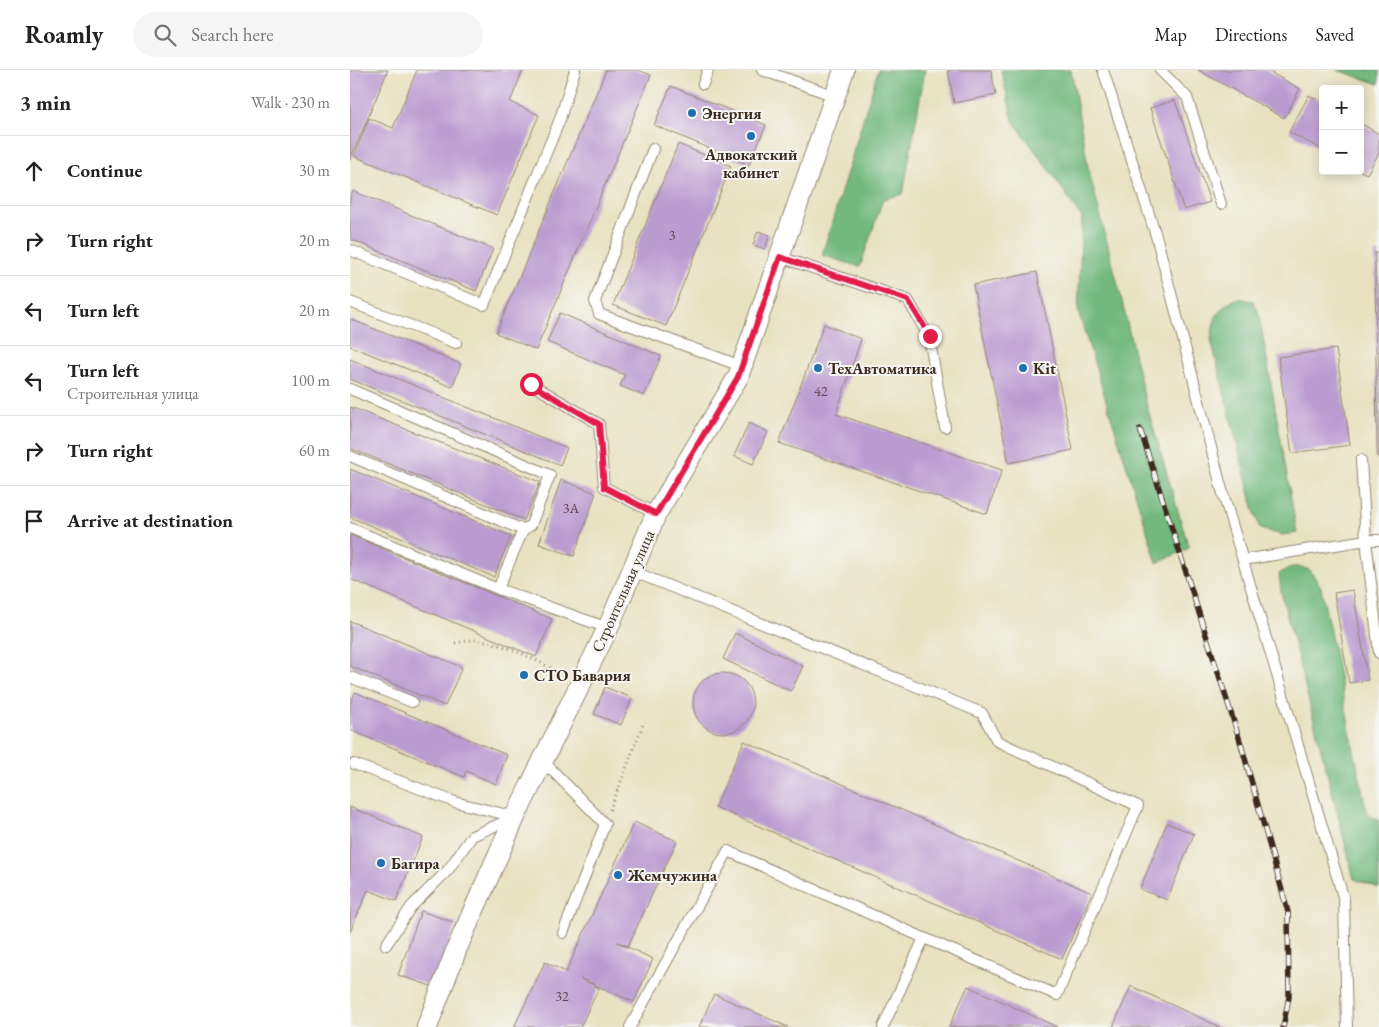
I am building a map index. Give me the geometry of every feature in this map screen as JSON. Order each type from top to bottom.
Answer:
[{"type":"street","name":"Строительная улица","points":[[427,1027],[457,948],[515,817],[608,628],[656,514],[738,377],[844,70]]},
{"type":"lane","points":[[350,250],[484,305],[560,119],[575,70]]},
{"type":"lane","points":[[703,84],[708,70]]},
{"type":"lane","points":[[762,70],[835,96]]},
{"type":"lane","points":[[1103,70],[1156,239],[1220,480],[1344,900],[1346,1027]]},
{"type":"lane","points":[[1160,70],[1186,97],[1221,204]]},
{"type":"lane","points":[[653,150],[595,300],[599,314],[741,366]]},
{"type":"lane","points":[[780,257],[908,300],[930,336],[945,427]]},
{"type":"lane","points":[[350,302],[456,344]]},
{"type":"lane","points":[[531,384],[599,424],[604,487],[656,514]]},
{"type":"lane","points":[[350,390],[550,474],[531,525],[523,530],[498,589]]},
{"type":"lane","points":[[350,456],[523,530]]},
{"type":"lane","points":[[1361,460],[1366,540],[1379,654]]},
{"type":"lane","points":[[350,528],[498,589],[608,628]]},
{"type":"lane","points":[[1243,560],[1366,540],[1379,540]]},
{"type":"lane","points":[[630,1027],[728,851],[1057,995],[1138,806],[997,741],[982,713],[632,571]]},
{"type":"lane","points":[[350,677],[412,702]]},
{"type":"lane","points":[[543,761],[605,824],[563,933]]},
{"type":"lane","points":[[354,764],[455,802],[515,817]]},
{"type":"lane","points":[[386,945],[410,907],[448,870],[472,836],[515,817]]},
{"type":"lane","points":[[883,1027],[924,938]]},
{"type":"path","points":[[456,643],[476,640],[501,646],[552,668],[578,689]]},
{"type":"path","points":[[605,824],[644,722]]},
{"type":"green space","points":[[878,70],[925,70],[903,194],[883,199],[860,267],[822,255]]},
{"type":"green space","points":[[1001,70],[1071,70],[1088,167],[1144,396],[1189,548],[1157,563],[1078,311],[1082,218],[1013,121]]},
{"type":"green space","points":[[1337,70],[1379,70],[1379,84]]},
{"type":"green space","points":[[1238,298],[1253,301],[1259,314],[1297,533],[1282,535],[1260,529],[1211,340],[1217,315],[1225,306]]},
{"type":"green space","points":[[1298,566],[1310,570],[1321,587],[1367,814],[1379,820],[1379,888],[1354,879],[1281,592],[1279,574],[1288,568]]},
{"type":"building","points":[[350,70],[388,70],[350,160]]},
{"type":"building","points":[[417,70],[523,70],[510,102],[539,115],[497,215],[354,156],[369,118],[393,128]]},
{"type":"building","points":[[606,70],[638,70],[651,75],[536,350],[496,333]]},
{"type":"building","points":[[948,70],[991,70],[996,95],[954,103]]},
{"type":"building","points":[[1198,70],[1266,70],[1300,89],[1284,118]]},
{"type":"building","points":[[671,86],[766,125],[749,165],[654,125]]},
{"type":"building","points":[[1309,95],[1319,101],[1319,148],[1289,132]]},
{"type":"building","points":[[1175,100],[1210,202],[1184,210],[1150,108]]},
{"type":"building","points":[[1364,125],[1379,134],[1379,153],[1367,174],[1364,173]]},
{"type":"building","points":[[678,144],[731,166],[666,326],[613,305]]},
{"type":"building","points":[[353,191],[493,249],[476,291],[350,239],[350,198]]},
{"type":"building","points":[[758,231],[770,235],[765,249],[753,245]]},
{"type":"building","points":[[1375,253],[1379,253],[1379,457],[1377,457]]},
{"type":"building","name":"Kit","points":[[1037,272],[1073,450],[1009,463],[973,285]]},
{"type":"building","points":[[560,313],[661,356],[644,396],[620,386],[625,375],[547,342]]},
{"type":"building","points":[[350,319],[461,364],[452,387],[350,346]]},
{"type":"building","points":[[824,324],[861,339],[836,414],[1002,470],[987,514],[779,443]]},
{"type":"building","points":[[1336,349],[1350,445],[1292,453],[1278,357]]},
{"type":"building","points":[[350,359],[567,448],[560,465],[350,379]]},
{"type":"building","points":[[350,407],[540,482],[524,520],[350,448]]},
{"type":"building","points":[[749,423],[768,432],[753,464],[734,456]]},
{"type":"building","points":[[350,469],[511,536],[494,577],[350,517]]},
{"type":"building","points":[[561,480],[596,493],[574,556],[539,544]]},
{"type":"building","points":[[350,535],[552,619],[536,657],[350,579]]},
{"type":"building","points":[[1353,590],[1368,680],[1349,683],[1334,593]]},
{"type":"building","points":[[350,621],[462,667],[445,706],[350,666]]},
{"type":"building","points":[[735,633],[803,666],[791,691],[723,659]]},
{"type":"building","points":[[723,673],[740,678],[748,686],[753,703],[748,720],[740,728],[723,733],[706,728],[698,720],[693,703],[698,686],[706,678]]},
{"type":"building","points":[[605,687],[632,698],[621,725],[594,714]]},
{"type":"building","points":[[355,692],[507,755],[496,784],[466,771],[464,777],[350,730],[350,704]]},
{"type":"building","points":[[744,741],[1092,893],[1062,959],[715,807]]},
{"type":"building","name":"Багира","points":[[350,807],[423,837],[396,901],[368,890],[350,932]]},
{"type":"building","points":[[634,822],[677,841],[628,946],[617,942],[653,959],[634,1002],[581,979],[599,988],[580,1027],[514,1027],[545,962],[566,972]]},
{"type":"building","points":[[1167,823],[1194,834],[1167,900],[1140,889]]},
{"type":"building","points":[[421,911],[456,923],[434,987],[398,975]]},
{"type":"building","points":[[968,986],[1057,1027],[949,1027]]},
{"type":"building","points":[[1131,986],[1220,1027],[1113,1027]]},
{"type":"building","points":[[714,994],[788,1027],[699,1027]]},
{"type":"railway","points":[[1140,429],[1241,744],[1288,912],[1289,997],[1283,1027]]},
{"type":"place","name":"Энергия","points":[[692,113]]},
{"type":"place","name":"Адвокатский кабинет","points":[[751,136]]},
{"type":"place","name":"ТехАвтоматика","points":[[818,368]]},
{"type":"place","name":"Kit","points":[[1023,368]]},
{"type":"place","name":"СТО Бавария","points":[[524,675]]},
{"type":"place","name":"Багира","points":[[381,863]]},
{"type":"place","name":"Жемчужина","points":[[618,875]]},
{"type":"route","points":[[531,384],[599,424],[604,487],[656,514],[738,377],[780,257],[908,300],[930,336]]}]
